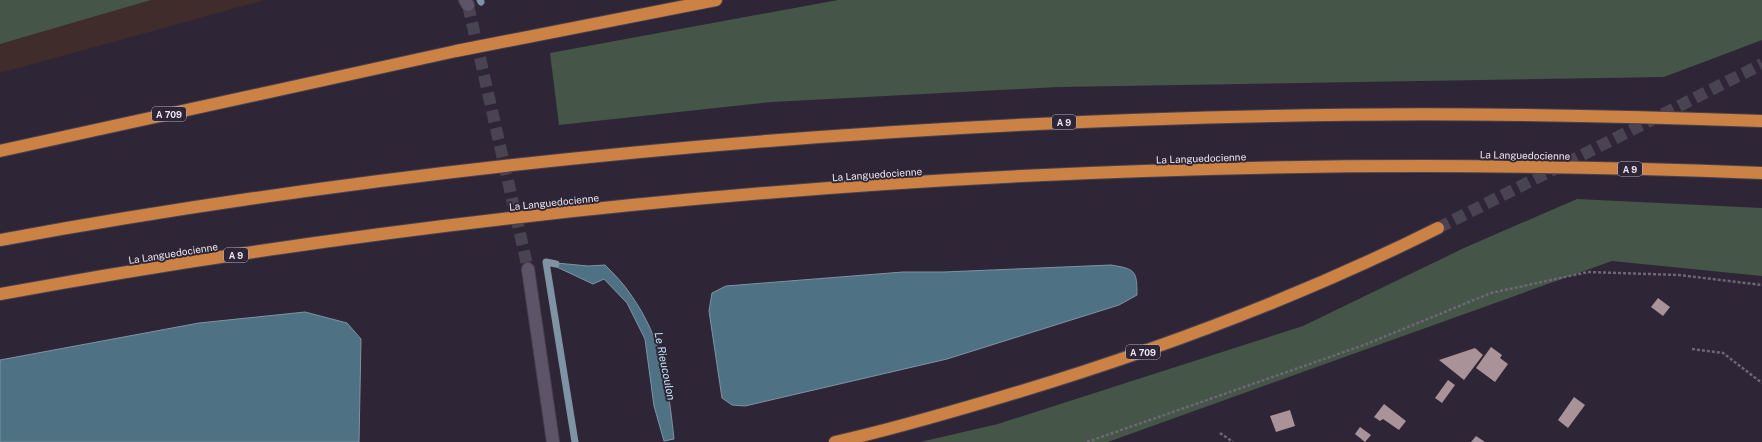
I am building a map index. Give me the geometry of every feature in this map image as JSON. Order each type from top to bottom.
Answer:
[{"type":"highway","name":"A 709","points":[[0,151],[456,51],[716,0]]},
{"type":"highway","name":"A 9","points":[[0,240],[203,206],[459,172],[740,143],[884,132],[1030,124],[1276,116],[1570,115],[1762,121]]},
{"type":"highway","name":"La Languedocienne","points":[[0,294],[241,254],[336,240],[465,224],[667,202],[914,183],[1065,174],[1385,167],[1497,166],[1762,173]]},
{"type":"highway","name":"A 709","points":[[835,442],[1033,388],[1126,358],[1217,325],[1311,287],[1377,259],[1438,228]]},
{"type":"street","points":[[528,269],[553,442]]},
{"type":"path","points":[[1087,442],[1364,345],[1491,293],[1588,272],[1679,275],[1762,285]]},
{"type":"path","points":[[1692,349],[1723,353],[1762,383]]},
{"type":"path","points":[[1220,433],[1233,442]]},
{"type":"shaded area","points":[[0,0],[265,0],[0,73]]},
{"type":"green space","points":[[0,0],[151,0],[0,44]]},
{"type":"green space","points":[[838,0],[1762,0],[1762,40],[1664,77],[1058,87],[772,102],[559,125],[550,53]]},
{"type":"green space","points":[[1577,199],[1762,208],[1762,276],[1612,261],[1108,442],[920,442],[998,424],[1303,326],[1464,248]]},
{"type":"water","points":[[546,262],[588,266],[605,265],[619,279],[628,291],[642,312],[657,346],[666,382],[674,439],[664,441],[654,406],[645,339],[627,303],[604,279],[593,284]]},
{"type":"water","points":[[1111,265],[1130,270],[1133,272],[1136,280],[1137,295],[1119,305],[947,359],[745,406],[732,405],[722,398],[709,311],[712,293],[726,286],[903,272],[944,272]]},
{"type":"water","points":[[305,312],[347,323],[361,339],[359,442],[0,442],[0,360],[199,323]]},
{"type":"building","points":[[1658,298],[1670,307],[1663,316],[1651,307]]},
{"type":"building","points":[[1491,347],[1502,355],[1500,358],[1508,364],[1495,382],[1476,368]]},
{"type":"building","points":[[1475,348],[1483,355],[1464,380],[1439,360]]},
{"type":"building","points":[[1448,380],[1455,385],[1442,403],[1435,398]]},
{"type":"building","points":[[1574,397],[1585,405],[1568,428],[1558,420]]},
{"type":"building","points":[[1384,404],[1406,421],[1399,430],[1383,419],[1380,421],[1374,417]]},
{"type":"building","points":[[1290,410],[1295,426],[1276,432],[1270,416]]},
{"type":"building","points":[[1360,427],[1371,435],[1365,442],[1355,434]]},
{"type":"building","points":[[1476,436],[1485,442],[1471,442]]},
{"type":"waterway","points":[[556,264],[546,262],[575,442]]},
{"type":"tunnel","points":[[468,5],[528,269]]},
{"type":"tunnel","points":[[1438,228],[1762,64]]},
{"type":"water label","name":"Le Rieucoulon","points":[[665,366]]}]
